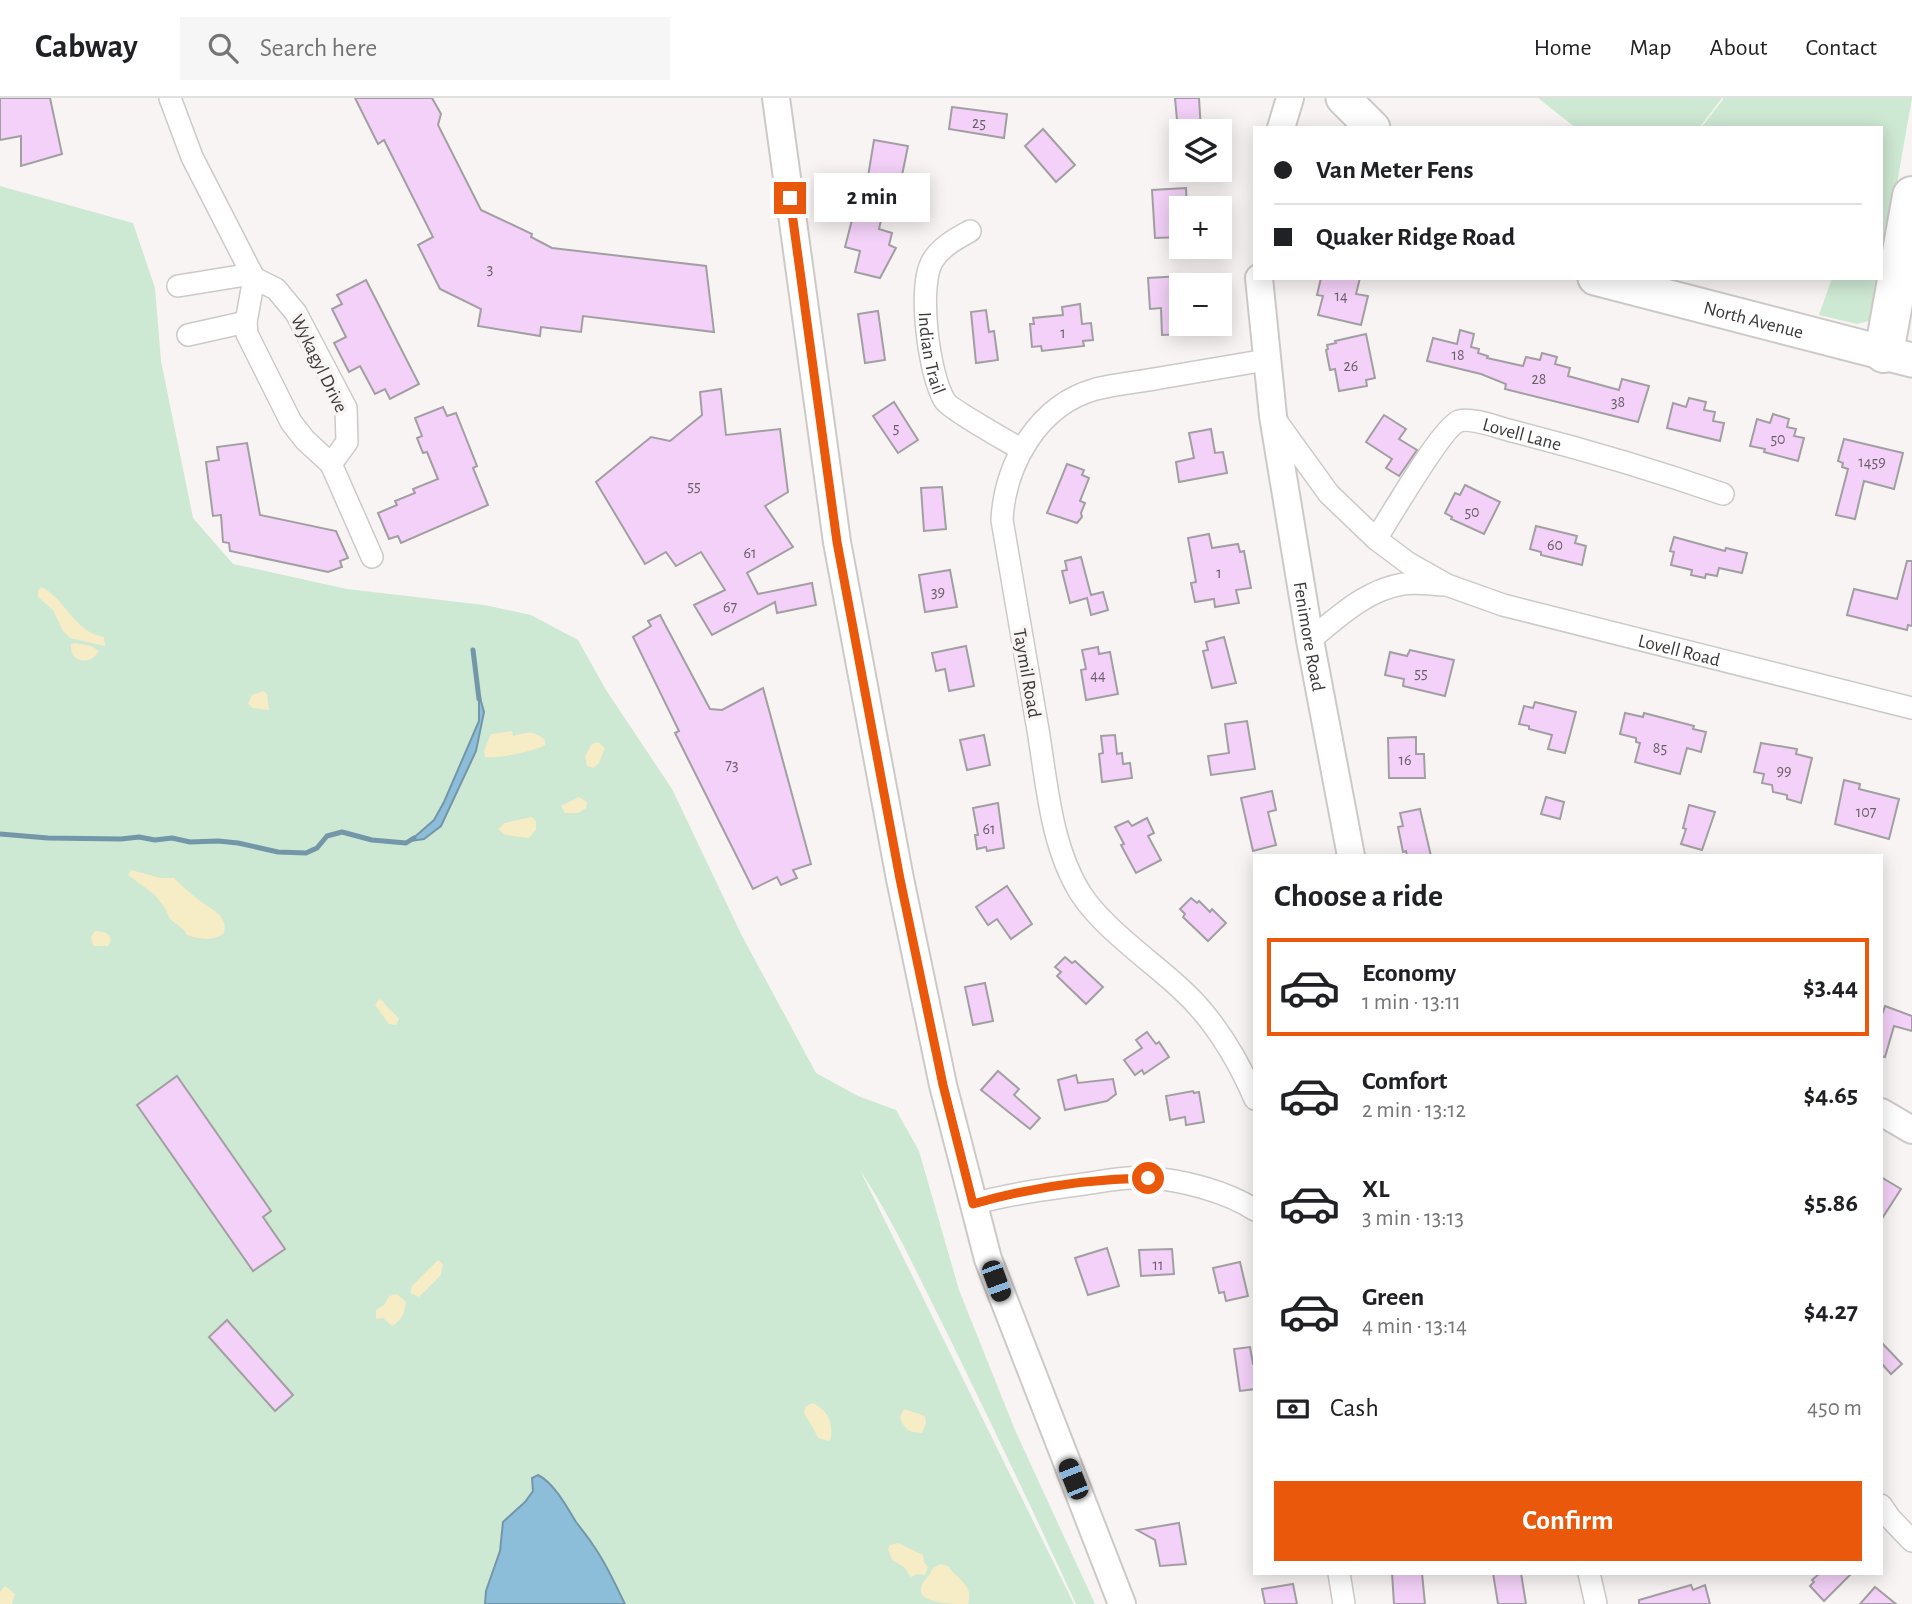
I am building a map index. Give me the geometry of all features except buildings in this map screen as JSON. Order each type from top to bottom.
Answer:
[{"type":"highway","points":[[1904,352],[1912,196]]},
{"type":"main road","points":[[1343,98],[1371,126]]},
{"type":"main road","name":"North Avenue","points":[[1603,280],[1904,352]]},
{"type":"street","name":"Wykagyl Drive","points":[[170,98],[192,157],[253,276],[276,289],[296,313],[346,408],[347,442],[331,464]]},
{"type":"street","points":[[776,98],[837,542],[902,890],[943,1085],[988,1259],[1003,1303],[1122,1604]]},
{"type":"street","points":[[1282,126],[1290,98]]},
{"type":"street","name":"Indian Trail","points":[[970,231],[947,244],[931,261],[925,284],[926,323],[933,368],[945,403],[1022,450]]},
{"type":"street","points":[[178,286],[253,276],[246,322],[247,334],[291,422],[331,464],[372,557]]},
{"type":"street","name":"Lovell Road","points":[[1259,280],[1273,416],[1329,494],[1376,539],[1408,563],[1447,585],[1503,606],[1912,708]]},
{"type":"street","points":[[188,335],[246,322]]},
{"type":"street","name":"Taymil Road","points":[[1253,1095],[1200,1009],[1184,991],[1099,915],[1070,875],[1053,817],[1002,520],[1007,480],[1031,435],[1052,413],[1097,389],[1266,360]]},
{"type":"street","name":"Fenimore Road","points":[[1273,416],[1310,640],[1351,854]]},
{"type":"street","name":"Lovell Lane","points":[[1376,539],[1436,446],[1459,421],[1476,422],[1563,444],[1723,494]]},
{"type":"street","name":"Lovell Road","points":[[1310,640],[1353,605],[1388,588],[1406,584],[1447,585]]},
{"type":"street","points":[[1883,1113],[1912,1130]]},
{"type":"street","points":[[973,1204],[1000,1196],[1067,1186],[1122,1178],[1148,1178],[1223,1194],[1253,1209]]},
{"type":"street","points":[[1883,1508],[1912,1541]]},
{"type":"street","points":[[1339,1575],[1344,1604]]},
{"type":"street","points":[[1589,1575],[1596,1604]]},
{"type":"green space","points":[[1538,98],[1722,98],[1701,126],[1573,126]]},
{"type":"green space","points":[[1724,98],[1912,98],[1883,263],[1883,126],[1703,126]]},
{"type":"green space","points":[[0,186],[133,223],[155,288],[161,361],[193,518],[233,564],[347,589],[484,605],[531,615],[578,640],[606,690],[672,789],[741,934],[816,1073],[858,1096],[896,1110],[919,1151],[959,1290],[1015,1430],[1095,1604],[1076,1604],[918,1274],[860,1170],[1074,1604],[0,1604]]},
{"type":"green space","points":[[1831,280],[1881,280],[1875,312],[1869,321],[1857,324],[1819,315]]},
{"type":"sand","points":[[41,587],[57,598],[84,628],[104,637],[105,646],[70,638],[63,631],[53,610],[38,597]]},
{"type":"sand","points":[[71,644],[91,646],[99,651],[91,659],[77,659],[71,650]]},
{"type":"sand","points":[[263,691],[267,694],[269,710],[253,708],[248,704],[252,695]]},
{"type":"sand","points":[[512,731],[513,736],[534,733],[545,740],[545,745],[516,754],[485,757],[484,751],[491,734]]},
{"type":"sand","points":[[598,742],[605,748],[599,763],[593,768],[587,766],[585,756],[592,744]]},
{"type":"sand","points":[[579,797],[587,802],[586,808],[578,813],[565,813],[561,806]]},
{"type":"sand","points":[[531,817],[536,821],[536,830],[529,838],[505,835],[498,829],[505,823]]},
{"type":"sand","points":[[131,870],[161,878],[174,878],[221,917],[224,933],[211,939],[187,935],[170,919],[155,895],[128,875]]},
{"type":"sand","points":[[95,931],[110,936],[108,946],[93,946],[91,937]]},
{"type":"sand","points":[[379,999],[399,1019],[396,1025],[389,1024],[375,1005]]},
{"type":"sand","points":[[438,1260],[443,1264],[441,1275],[419,1297],[410,1293],[412,1286]]},
{"type":"sand","points":[[397,1294],[406,1302],[401,1319],[392,1326],[383,1318],[376,1319],[376,1310],[384,1305],[389,1296]]},
{"type":"sand","points":[[812,1403],[828,1417],[831,1439],[828,1441],[818,1438],[804,1413],[805,1407]]},
{"type":"sand","points":[[904,1409],[925,1416],[926,1423],[922,1433],[905,1428],[900,1417]]},
{"type":"sand","points":[[898,1543],[923,1555],[928,1567],[925,1575],[917,1574],[911,1577],[904,1567],[892,1560],[888,1549],[890,1545]]},
{"type":"sand","points":[[940,1564],[948,1566],[967,1587],[970,1598],[968,1604],[938,1602],[921,1593],[923,1582],[932,1569]]},
{"type":"sand","points":[[5,1586],[15,1594],[12,1604],[0,1604],[0,1592]]},
{"type":"water","points":[[479,694],[484,712],[476,751],[441,826],[424,839],[410,841],[434,820],[444,802],[479,721]]},
{"type":"water","points":[[538,1475],[555,1489],[591,1542],[625,1604],[485,1604],[486,1591],[500,1551],[503,1522],[525,1502],[533,1491],[532,1478]]},
{"type":"waterway","points":[[473,650],[479,699]]},
{"type":"waterway","points":[[0,834],[48,838],[172,838],[190,842],[238,843],[278,852],[306,853],[317,848],[327,836],[342,832],[372,840],[406,843],[414,838]]},
{"type":"route","points":[[790,198],[837,542],[900,879],[943,1085],[973,1204],[1000,1196],[1067,1186],[1122,1178],[1148,1178]]}]
